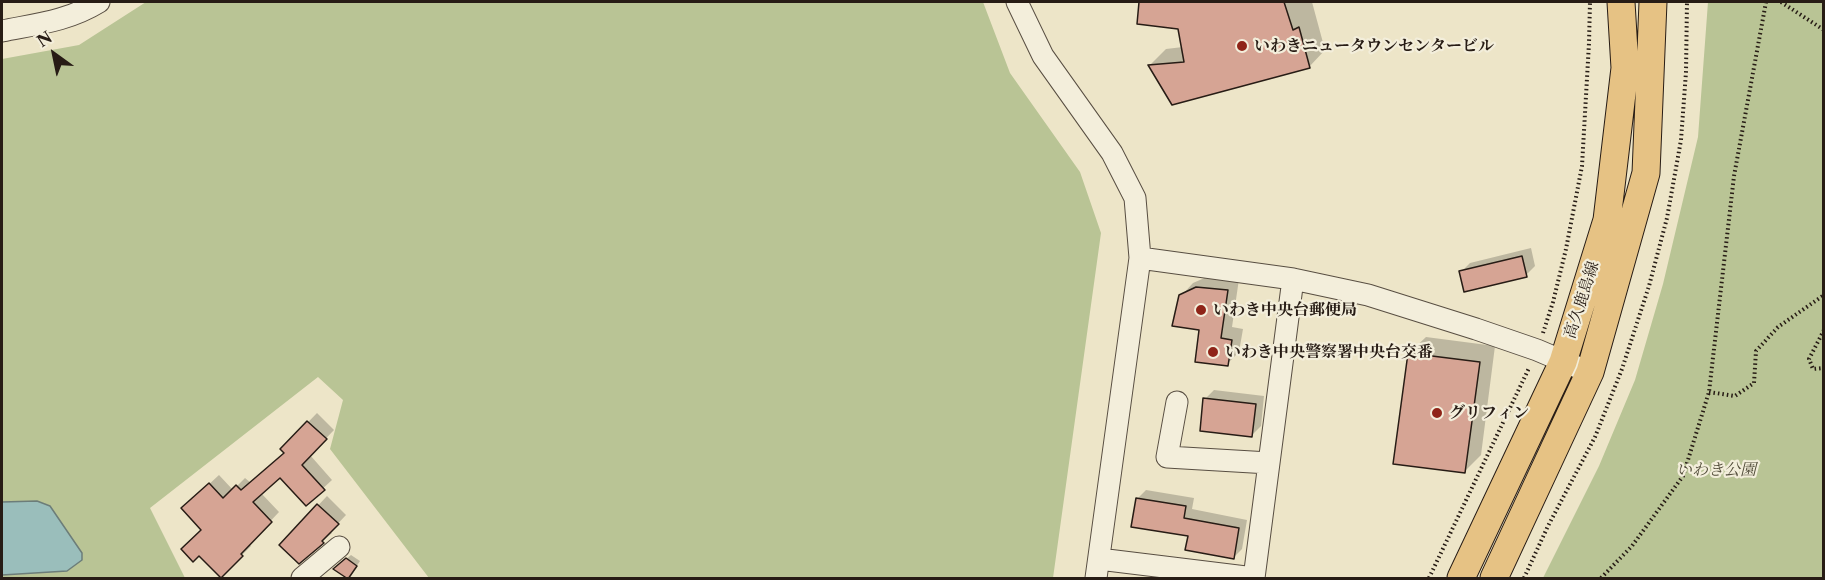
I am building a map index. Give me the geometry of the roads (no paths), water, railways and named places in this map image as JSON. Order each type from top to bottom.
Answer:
[{"type":"main road","name":"高久鹿島線","points":[[1461,579],[1563,362],[1607,220],[1625,68],[1621,2]]},
{"type":"main road","name":"高久鹿島線","points":[[1494,579],[1590,372],[1646,173],[1653,2]]},
{"type":"street","points":[[2,31],[58,20],[83,12],[99,2]]},
{"type":"street","points":[[1019,2],[1043,56],[1112,153],[1135,198],[1140,258],[1097,569],[1254,578],[1293,279]]},
{"type":"street","points":[[1140,258],[1293,279],[1368,295],[1537,350],[1590,372]]},
{"type":"street","points":[[1176,402],[1167,456],[1269,463]]},
{"type":"street","points":[[302,579],[339,547]]},
{"type":"water","points":[[37,501],[50,506],[82,553],[82,560],[67,571],[2,575],[2,502]]},
{"type":"place","name":"いわきニュータウンセンタービル","points":[[1242,46]]},
{"type":"place","name":"いわき中央台郵便局","points":[[1201,310]]},
{"type":"place","name":"いわき中央警察署中央台交番","points":[[1213,352]]},
{"type":"place","name":"グリフィン","points":[[1437,413]]},
{"type":"park label","name":"いわき公園","points":[[1716,470]]}]
